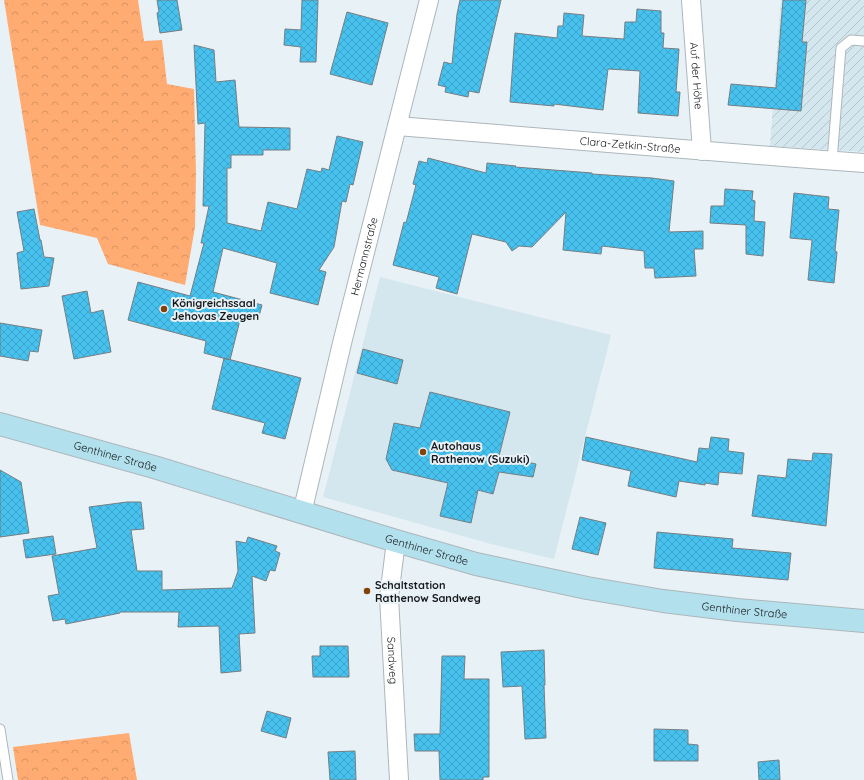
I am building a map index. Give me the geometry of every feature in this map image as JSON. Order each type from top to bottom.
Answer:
[{"type":"main road","name":"Genthiner Straße","points":[[0,424],[154,467],[302,513],[476,564],[552,581],[663,601],[737,610],[864,622]]},
{"type":"street","name":"Hermannstraße","points":[[302,513],[343,339],[429,0]]},
{"type":"street","name":"Auf der Höhe","points":[[691,0],[702,151]]},
{"type":"street","name":"Clara-Zetkin-Straße","points":[[396,126],[864,163]]},
{"type":"street","name":"Sandweg","points":[[396,541],[389,597],[399,780]]},
{"type":"lane","points":[[832,161],[841,48],[851,40],[864,41]]},
{"type":"lane","points":[[0,728],[8,780]]},
{"type":"shaded area","points":[[781,0],[864,0],[864,152],[770,146]]},
{"type":"shaded area","points":[[380,277],[611,335],[554,559],[491,544],[323,497]]},
{"type":"green space","points":[[4,0],[138,0],[144,41],[162,40],[167,84],[194,89],[196,174],[195,227],[185,285],[108,264],[97,238],[40,225]]},
{"type":"green space","points":[[129,733],[137,780],[18,780],[13,747]]},
{"type":"building","points":[[157,0],[177,0],[182,30],[160,33]]},
{"type":"building","points":[[302,0],[318,0],[316,62],[300,62],[301,47],[284,45],[285,29],[301,30]]},
{"type":"building","points":[[460,0],[501,0],[479,93],[469,91],[468,97],[445,92],[446,87],[438,85],[444,62],[452,64],[457,14]]},
{"type":"building","points":[[783,0],[806,0],[802,42],[807,42],[801,111],[728,105],[731,84],[776,88]]},
{"type":"building","points":[[637,9],[661,11],[661,33],[664,33],[663,48],[679,49],[676,92],[680,92],[678,116],[638,113],[640,71],[608,69],[603,110],[554,104],[554,106],[510,102],[515,33],[557,38],[558,26],[563,26],[564,13],[584,15],[582,36],[624,39],[625,22],[636,22]]},
{"type":"building","points":[[347,12],[388,23],[372,85],[330,74]]},
{"type":"building","points":[[194,45],[214,50],[216,82],[235,80],[239,127],[290,128],[290,150],[263,150],[263,155],[231,155],[231,168],[227,168],[227,223],[261,231],[268,202],[297,209],[307,169],[321,172],[322,168],[329,170],[337,136],[363,142],[353,185],[350,184],[346,202],[342,201],[334,247],[319,270],[326,272],[318,305],[270,293],[277,263],[223,248],[213,292],[262,305],[258,320],[241,316],[230,360],[204,353],[206,341],[128,320],[138,282],[190,296],[204,243],[201,243],[209,206],[203,206],[205,123],[198,124]]},
{"type":"building","points":[[428,158],[486,173],[487,163],[516,166],[515,167],[674,181],[669,232],[703,231],[703,249],[694,249],[696,276],[655,278],[654,268],[645,268],[644,251],[602,246],[601,254],[563,250],[566,212],[532,247],[519,246],[512,251],[506,242],[472,234],[457,294],[436,288],[439,277],[393,265],[404,222],[406,223],[416,185],[413,184],[419,161],[427,163]]},
{"type":"building","points":[[725,189],[753,191],[752,200],[755,201],[754,221],[765,222],[763,256],[746,254],[746,225],[710,223],[711,206],[724,206]]},
{"type":"building","points":[[794,193],[829,197],[828,209],[839,210],[834,283],[808,280],[812,240],[790,238]]},
{"type":"building","points":[[34,209],[44,257],[54,258],[49,286],[21,289],[17,253],[24,251],[17,212]]},
{"type":"building","points":[[87,291],[91,313],[103,310],[111,352],[74,359],[62,296]]},
{"type":"building","points":[[0,323],[42,330],[38,352],[30,351],[28,361],[0,356]]},
{"type":"building","points":[[363,349],[403,360],[397,384],[357,373]]},
{"type":"building","points":[[224,358],[301,378],[285,439],[262,433],[265,423],[212,409]]},
{"type":"building","points":[[430,392],[510,412],[499,456],[536,464],[533,477],[499,472],[493,494],[478,490],[471,523],[440,516],[448,483],[392,470],[386,459],[394,423],[420,428]]},
{"type":"building","points":[[586,437],[697,462],[699,448],[709,449],[711,437],[729,439],[728,451],[744,453],[742,474],[719,472],[718,485],[705,483],[705,485],[679,481],[676,497],[628,486],[631,471],[582,460]]},
{"type":"building","points":[[813,453],[832,454],[826,526],[752,516],[758,475],[786,478],[788,459],[812,461]]},
{"type":"building","points":[[0,470],[21,482],[29,533],[0,537]]},
{"type":"building","points":[[127,502],[141,502],[144,529],[131,530],[137,571],[162,571],[162,590],[232,588],[238,571],[236,541],[246,543],[248,537],[277,546],[275,551],[280,553],[275,571],[270,570],[266,581],[252,576],[255,633],[239,634],[241,671],[221,673],[219,626],[178,627],[179,612],[120,612],[66,624],[65,619],[53,621],[48,596],[59,594],[52,556],[97,548],[89,507]]},
{"type":"building","points":[[580,517],[606,523],[598,555],[572,549]]},
{"type":"building","points":[[657,532],[733,539],[732,548],[791,553],[788,580],[654,568]]},
{"type":"building","points":[[53,536],[56,554],[26,558],[23,540]]},
{"type":"building","points":[[320,646],[348,646],[349,677],[313,677],[312,656],[320,656]]},
{"type":"building","points":[[544,650],[546,738],[525,739],[522,686],[503,687],[501,652]]},
{"type":"building","points":[[442,656],[465,656],[464,679],[489,679],[489,777],[483,777],[483,780],[440,780],[439,751],[415,751],[414,734],[440,734]]},
{"type":"building","points":[[267,711],[291,718],[286,738],[261,731]]},
{"type":"building","points":[[654,729],[688,730],[688,744],[698,745],[698,761],[654,761]]},
{"type":"building","points":[[355,751],[356,780],[330,780],[328,752]]},
{"type":"building","points":[[779,760],[780,780],[759,780],[758,762]]},
{"type":"place","name":"Königreichssaal Jehovas Zeugen","points":[[164,309]]},
{"type":"place","name":"Autohaus Rathenow (Suzuki)","points":[[423,452]]},
{"type":"place","name":"Schaltstation Rathenow Sandweg","points":[[367,591]]}]
